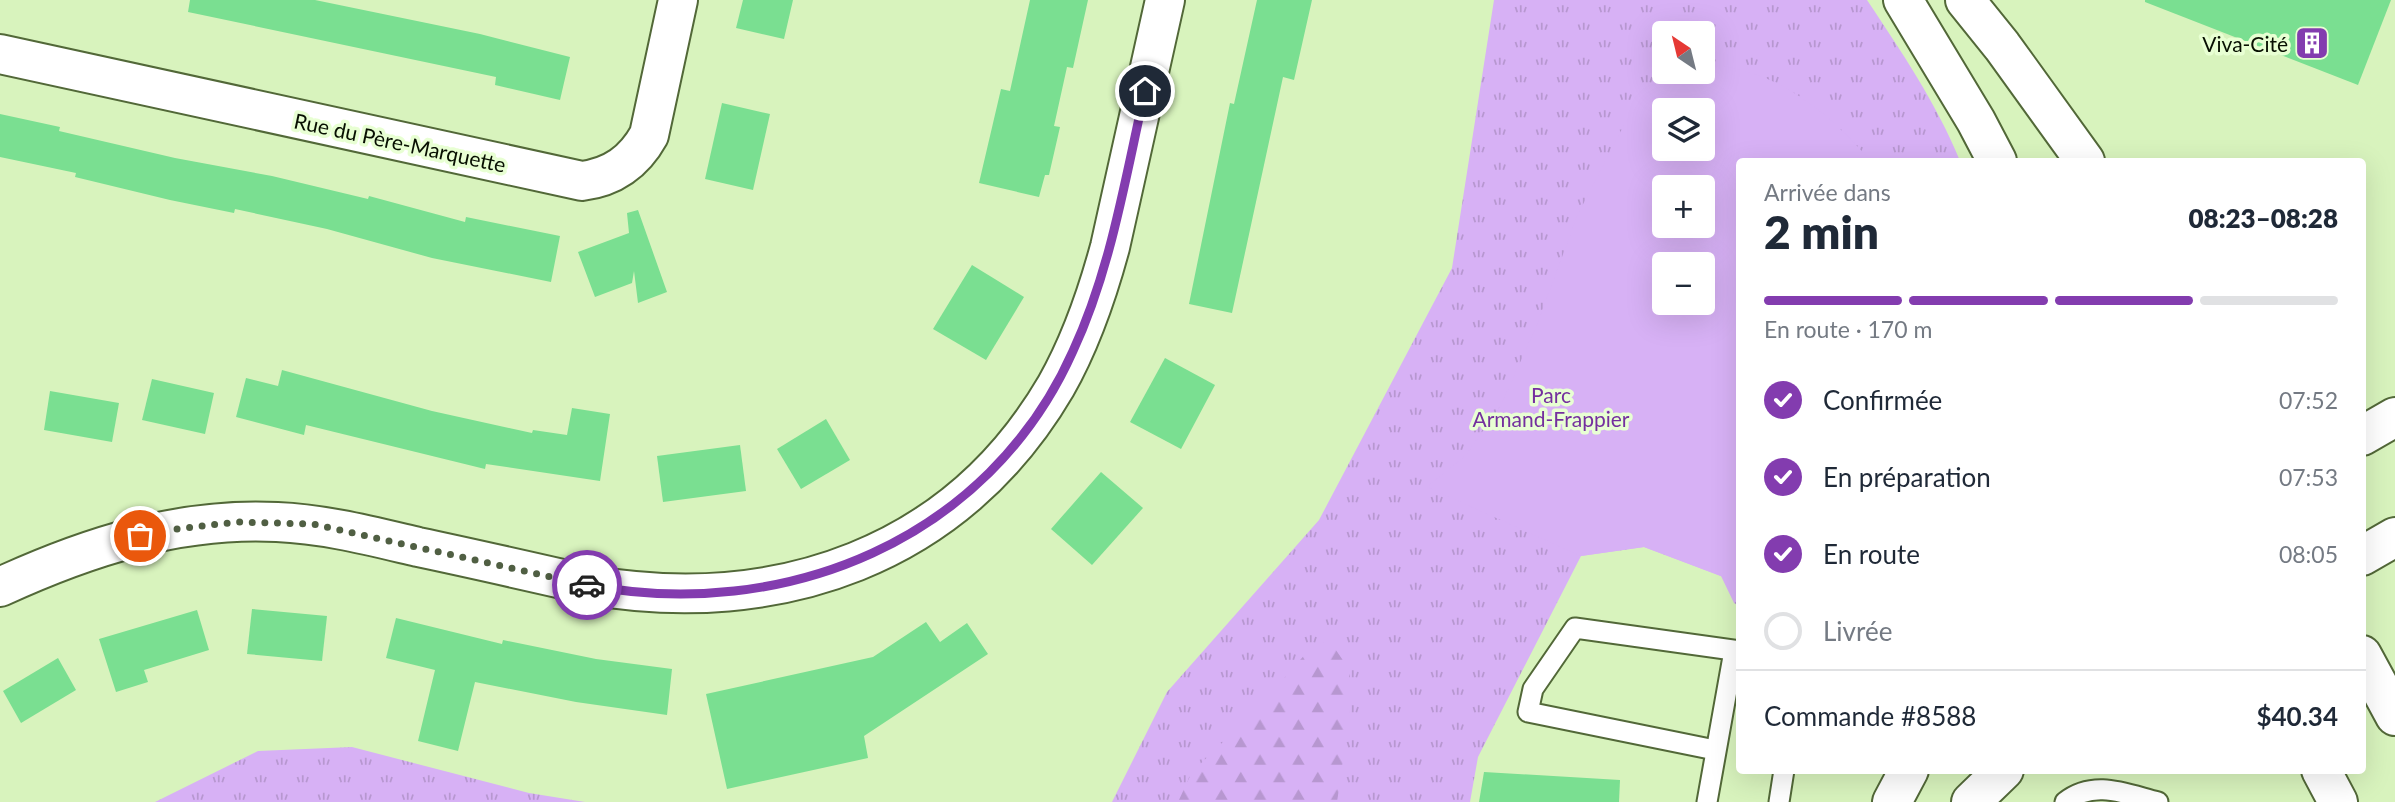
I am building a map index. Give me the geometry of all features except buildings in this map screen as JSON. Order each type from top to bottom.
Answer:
[{"type":"street","name":"Rue du Père-Marquette","points":[[0,54],[582,181],[609,175],[642,149],[649,135],[678,0]]},
{"type":"street","points":[[0,587],[40,569],[121,540],[160,531],[237,522],[313,524],[589,585],[623,591],[681,594],[728,593],[765,588],[838,568],[892,544],[927,524],[986,477],[1010,452],[1034,420],[1072,354],[1099,288],[1110,247],[1165,0]]},
{"type":"street","points":[[1903,0],[1995,158]]},
{"type":"street","points":[[1965,0],[2083,158]]},
{"type":"street","points":[[2366,434],[2395,417]]},
{"type":"street","points":[[2366,554],[2395,537]]},
{"type":"street","points":[[2366,662],[2395,716]]},
{"type":"street","points":[[1892,802],[1907,774]]},
{"type":"street","points":[[1970,802],[2000,774]]},
{"type":"street","points":[[2323,774],[2338,802]]},
{"type":"lane","points":[[1715,750],[1528,712],[1531,696],[1575,628],[1736,651]]},
{"type":"lane","points":[[1707,802],[1715,750],[1736,656]]},
{"type":"lane","points":[[1779,802],[1783,774]]},
{"type":"lane","points":[[2065,802],[2087,789],[2102,788],[2158,802]]},
{"type":"green space","name":"Parc Armand-Frappier","points":[[1494,0],[1867,0],[1929,98],[1959,158],[1736,158],[1736,604],[1721,576],[1644,547],[1581,556],[1478,757],[1470,802],[1112,802],[1167,692],[1319,520],[1452,268]]},
{"type":"green space","points":[[1715,65],[1755,74],[1777,83],[1817,109],[1868,158],[1736,158],[1736,582],[1644,547],[1581,556],[1427,487],[1466,455],[1501,405],[1536,327],[1578,214],[1625,123],[1641,100],[1660,84],[1715,84]]},
{"type":"green space","points":[[1329,640],[1349,669],[1350,712],[1337,802],[1178,802],[1192,772],[1255,711],[1308,651]]},
{"type":"green space","points":[[352,747],[529,793],[585,802],[155,802],[258,751]]},
{"type":"way so far","points":[[140,536],[198,525],[237,522],[313,524],[587,585]]},
{"type":"place","name":"Viva-Cité","points":[[2312,43]]},
{"type":"route","points":[[587,585],[623,591],[693,595],[765,588],[803,578],[838,568],[902,539],[957,502],[986,477],[1010,452],[1034,420],[1056,385],[1086,323],[1110,247],[1145,91]]}]
